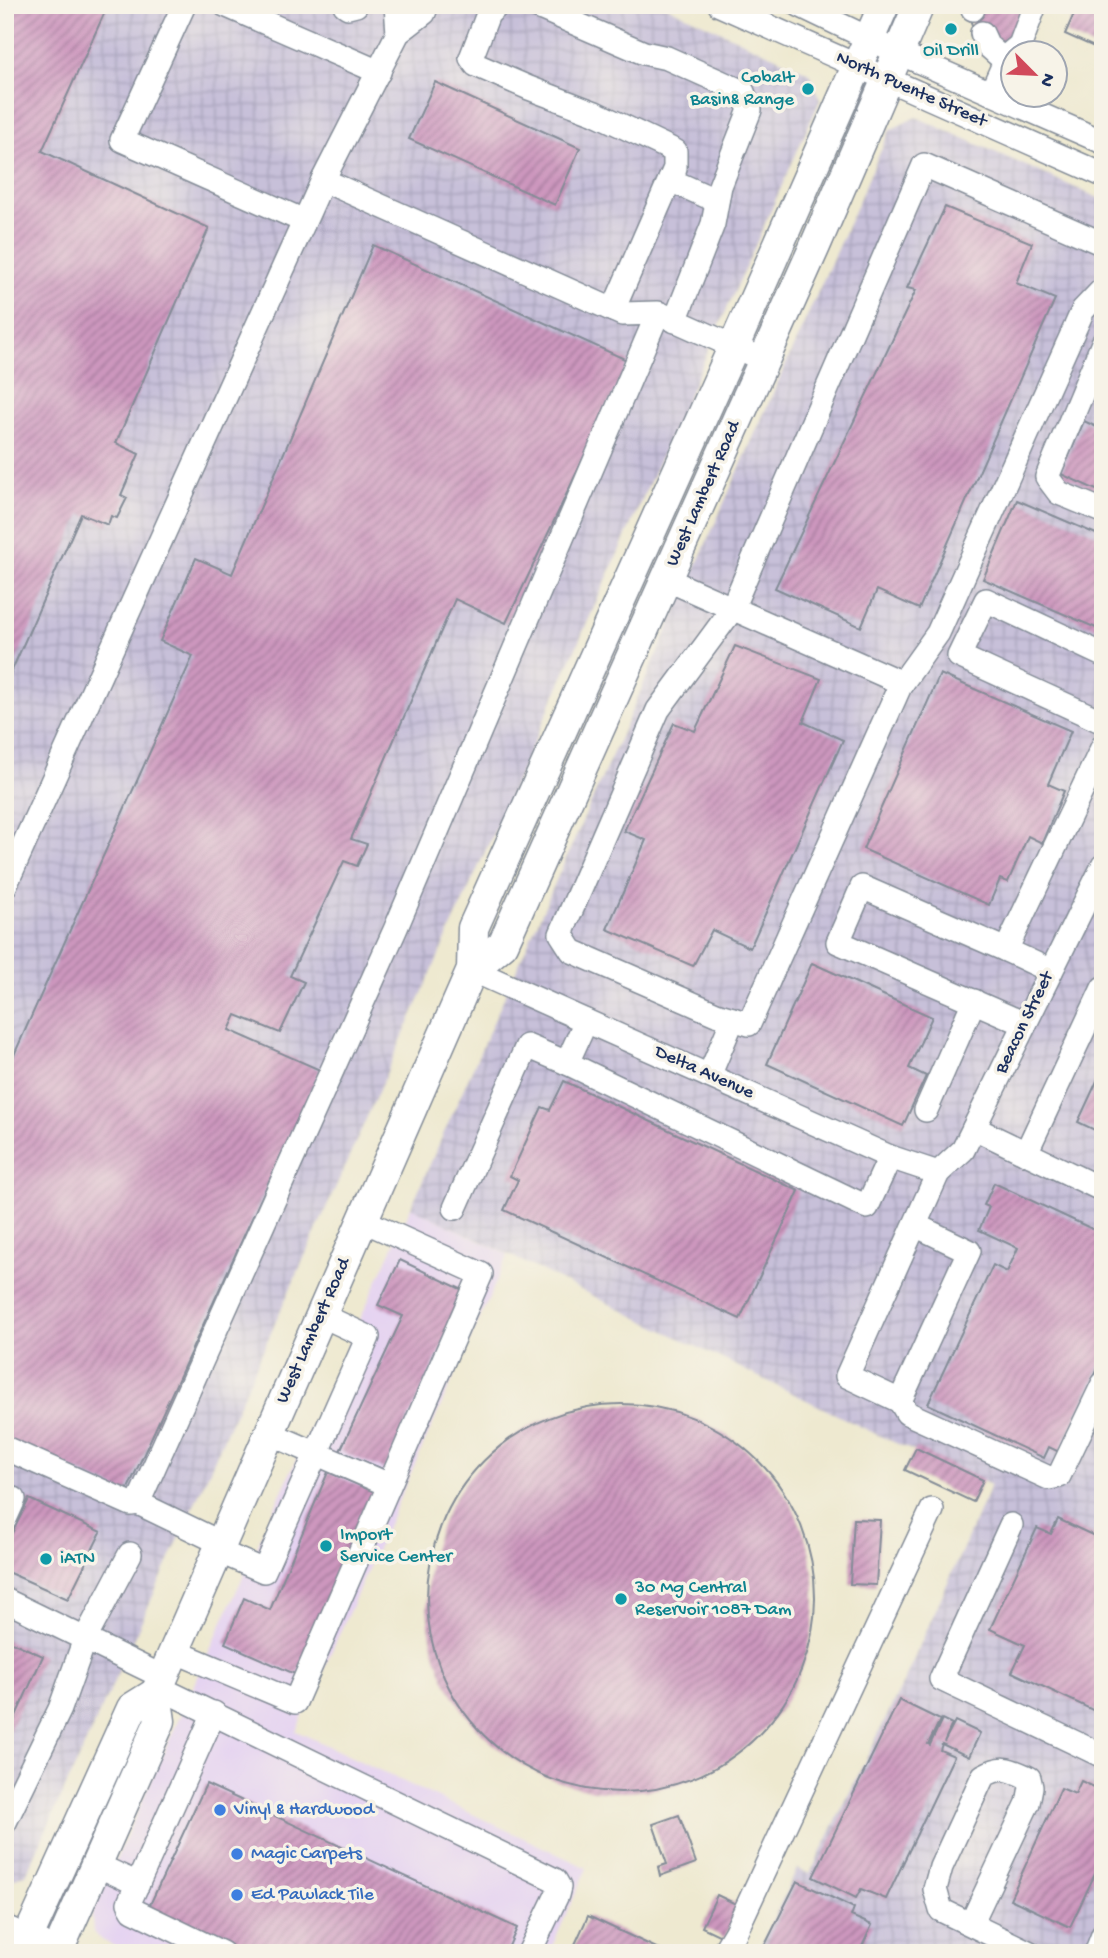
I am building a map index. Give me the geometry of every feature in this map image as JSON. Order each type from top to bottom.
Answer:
[{"type":"main road","name":"West Lambert Road","points":[[60,1952],[160,1721],[163,1677],[472,970],[473,928],[884,5]]},
{"type":"main road","name":"West Lambert Road","points":[[472,970],[503,944],[919,5]]},
{"type":"main road","name":"West Lambert Road","points":[[18,1939],[132,1708],[163,1677]]},
{"type":"street","points":[[184,5],[122,140],[304,220]]},
{"type":"street","points":[[225,5],[379,72]]},
{"type":"street","points":[[345,5],[356,5]]},
{"type":"street","points":[[396,5],[398,33]]},
{"type":"street","points":[[5,886],[323,180],[398,33],[424,13],[427,5]]},
{"type":"street","points":[[498,5],[488,14],[471,58],[476,65],[595,113],[675,151],[675,168],[613,310]]},
{"type":"street","points":[[138,1503],[667,317],[713,223],[720,186],[750,110],[743,92],[667,58],[643,53],[533,5]]},
{"type":"street","name":"North Puente Street","points":[[720,5],[1103,175]]},
{"type":"street","name":"North Puente Street","points":[[799,5],[897,52],[1103,142]]},
{"type":"street","points":[[1023,38],[1035,5]]},
{"type":"street","points":[[982,33],[988,46],[1000,57]]},
{"type":"street","points":[[991,93],[1000,72]]},
{"type":"street","points":[[1103,244],[925,165],[732,608],[659,710],[561,934],[572,951],[716,1014],[749,1024],[902,683],[938,632],[1083,310],[1103,289]]},
{"type":"street","points":[[323,180],[622,314],[667,317],[764,360]]},
{"type":"street","points":[[670,180],[717,201]]},
{"type":"street","points":[[1103,343],[1047,477],[1059,493],[1103,511]]},
{"type":"street","points":[[666,579],[902,683]]},
{"type":"street","points":[[1103,654],[986,600],[959,656],[1103,722]]},
{"type":"street","points":[[1006,950],[1103,746]]},
{"type":"street","name":"Beacon Street","points":[[938,1173],[963,1150],[1103,866]]},
{"type":"street","points":[[1025,1024],[838,942],[862,887],[1051,971]]},
{"type":"street","name":"Delta Avenue","points":[[472,970],[890,1157],[938,1173]]},
{"type":"street","points":[[1026,1153],[1103,988]]},
{"type":"street","points":[[926,1110],[975,1002]]},
{"type":"street","points":[[709,1076],[733,1019]]},
{"type":"street","points":[[567,1063],[586,1021]]},
{"type":"street","points":[[455,1208],[527,1046],[867,1207],[890,1157]]},
{"type":"street","points":[[974,1128],[1103,1190]]},
{"type":"street","points":[[938,1173],[847,1376],[900,1401],[907,1413],[1049,1478],[1059,1476],[1103,1384]]},
{"type":"street","points":[[163,1677],[295,1702],[481,1274],[362,1220]]},
{"type":"street","points":[[900,1401],[969,1251],[915,1225]]},
{"type":"street","points":[[5,1448],[131,1504],[138,1503],[264,1571],[368,1337],[321,1315]]},
{"type":"street","points":[[269,1433],[389,1485]]},
{"type":"street","points":[[723,1953],[932,1510]]},
{"type":"street","points":[[1011,1525],[941,1679],[1103,1756]]},
{"type":"street","points":[[5,1822],[60,1709],[85,1639],[130,1554]]},
{"type":"street","points":[[5,1601],[163,1677],[214,1713],[555,1880],[559,1887],[557,1895],[529,1953]]},
{"type":"street","points":[[214,1713],[129,1903],[133,1910],[222,1953]]},
{"type":"street","points":[[971,1924],[1028,1804],[1031,1787],[1028,1778],[1010,1769],[996,1769],[983,1776],[941,1867],[935,1889],[941,1910],[1030,1953]]},
{"type":"street","points":[[97,1864],[138,1884]]},
{"type":"street","points":[[18,1939],[60,1952]]},
{"type":"shaded area","points":[[5,5],[664,5],[810,73],[820,100],[174,1550],[26,1874],[5,1882]]},
{"type":"shaded area","points":[[916,117],[1103,200],[1103,1953],[757,1953],[797,1869],[810,1874],[905,1679],[991,1485],[882,1437],[411,1207],[890,130]]},
{"type":"shaded area","points":[[411,1207],[508,1255],[296,1731],[587,1868],[549,1953],[128,1953],[102,1940],[93,1932],[92,1914]]},
{"type":"building","points":[[5,5],[108,5],[42,151],[209,228],[116,443],[139,454],[121,495],[127,498],[117,518],[111,516],[108,525],[81,514],[5,686]]},
{"type":"building","points":[[974,5],[1030,5],[1019,38],[1000,38],[1000,41],[974,30],[969,17]]},
{"type":"building","points":[[1078,5],[1103,5],[1103,51],[1065,34]]},
{"type":"building","points":[[435,82],[580,148],[555,205],[409,139]]},
{"type":"building","points":[[945,207],[1032,243],[1016,283],[1055,299],[919,609],[877,590],[861,627],[775,588],[916,290],[907,288]]},
{"type":"building","points":[[373,245],[629,361],[506,623],[455,599],[351,839],[367,844],[357,866],[344,861],[290,976],[304,982],[280,1033],[236,1015],[229,1030],[320,1070],[126,1493],[5,1438],[5,1075],[193,656],[160,641],[196,558],[232,574]]},
{"type":"building","points":[[1084,421],[1103,430],[1103,493],[1061,474]]},
{"type":"building","points":[[1017,500],[1103,537],[1103,631],[983,579]]},
{"type":"building","points":[[735,646],[821,679],[803,722],[843,740],[750,948],[712,930],[693,966],[607,929],[646,840],[624,831],[674,723],[695,731]]},
{"type":"building","points":[[940,674],[1071,731],[1048,784],[1064,791],[1042,843],[1028,836],[1008,882],[1000,879],[989,905],[863,849]]},
{"type":"building","points":[[812,963],[932,1017],[909,1068],[926,1076],[903,1126],[767,1064]]},
{"type":"building","points":[[1103,1068],[1103,1134],[1078,1122]]},
{"type":"building","points":[[564,1081],[799,1191],[740,1319],[504,1210],[518,1180],[510,1176],[542,1107],[550,1110]]},
{"type":"building","points":[[994,1183],[1103,1234],[1103,1358],[1059,1452],[1049,1447],[1044,1458],[928,1404],[993,1265],[1007,1272],[1018,1248],[979,1230],[989,1207],[984,1205]]},
{"type":"building","points":[[400,1260],[467,1292],[385,1470],[340,1451],[403,1316],[378,1305]]},
{"type":"building","name":"30 Mg Central Reservoir 1087 Dam","points":[[621,1404],[659,1407],[695,1419],[729,1436],[758,1461],[783,1490],[800,1524],[812,1560],[815,1598],[812,1636],[800,1672],[783,1706],[758,1735],[729,1760],[695,1777],[659,1789],[621,1792],[583,1789],[547,1777],[513,1760],[484,1735],[459,1706],[442,1672],[430,1636],[427,1598],[430,1560],[442,1524],[459,1490],[484,1461],[513,1436],[547,1419],[583,1407]]},
{"type":"building","points":[[916,1448],[983,1480],[973,1502],[905,1470]]},
{"type":"building","name":"Import Service Center","points":[[328,1472],[377,1493],[297,1675],[225,1643],[244,1598],[270,1610]]},
{"type":"building","name":"iATN","points":[[29,1499],[101,1532],[68,1599],[5,1571],[5,1547]]},
{"type":"building","points":[[854,1519],[880,1520],[876,1585],[850,1584]]},
{"type":"building","points":[[1058,1519],[1103,1540],[1103,1715],[1012,1672],[1025,1645],[990,1629],[1037,1528],[1051,1534]]},
{"type":"building","points":[[5,1639],[43,1656],[5,1740]]},
{"type":"building","points":[[899,1700],[940,1720],[928,1744],[930,1745],[942,1719],[952,1724],[944,1742],[955,1721],[980,1733],[969,1757],[942,1744],[940,1750],[954,1756],[886,1899],[861,1889],[856,1898],[813,1877]]},
{"type":"building","points":[[1081,1781],[1103,1791],[1103,1857],[1070,1927],[1010,1899],[1061,1788],[1075,1794]]},
{"type":"building","points":[[206,1784],[517,1928],[506,1953],[243,1953],[148,1909]]},
{"type":"building","points":[[679,1815],[696,1863],[660,1876],[658,1867],[667,1864],[653,1824]]},
{"type":"building","points":[[797,1881],[854,1908],[851,1916],[872,1925],[859,1953],[761,1953]]},
{"type":"building","points":[[717,1895],[740,1906],[725,1938],[702,1927]]},
{"type":"building","points":[[588,1916],[667,1953],[571,1953]]},
{"type":"place","name":"Oil Drill","points":[[951,29]]},
{"type":"place","name":"Cobalt Basin& Range","points":[[808,89]]},
{"type":"place","name":"Import Service Center","points":[[326,1546]]},
{"type":"place","name":"iATN","points":[[46,1559]]},
{"type":"place","name":"30 Mg Central Reservoir 1087 Dam","points":[[621,1599]]},
{"type":"place","name":"Vinyl & Hardwood","points":[[220,1810]]},
{"type":"place","name":"Magic Carpets","points":[[237,1854]]},
{"type":"place","name":"Ed Pawlack Tile","points":[[237,1895]]}]
